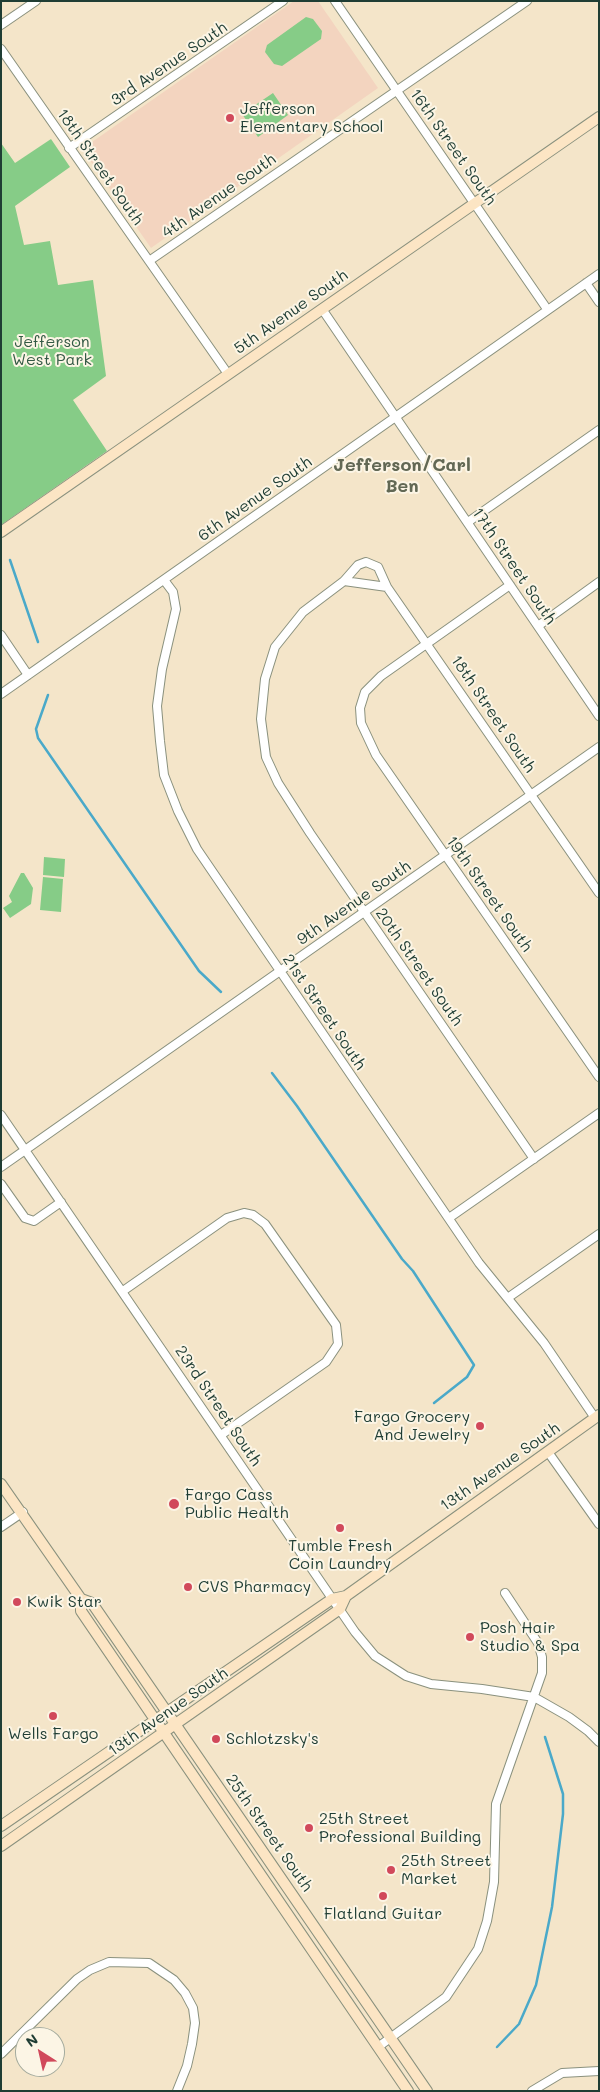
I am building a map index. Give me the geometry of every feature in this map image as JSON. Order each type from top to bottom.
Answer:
[{"type":"main road","name":"5th Avenue South","points":[[1,532],[599,117]]},
{"type":"main road","name":"13th Avenue South","points":[[1,1826],[332,1599],[346,1596],[597,1416]]},
{"type":"main road","name":"25th Street South","points":[[1,1484],[23,1512],[81,1599],[81,1610],[155,1721],[408,2091]]},
{"type":"main road","name":"13th Avenue South","points":[[1,1846],[340,1609],[346,1596]]},
{"type":"main road","name":"25th Street South","points":[[81,1599],[92,1602],[427,2091]]},
{"type":"street","points":[[1,25],[36,1]]},
{"type":"street","name":"3rd Avenue South","points":[[69,148],[283,1]]},
{"type":"street","name":"16th Street South","points":[[335,1],[547,309]]},
{"type":"street","name":"4th Avenue South","points":[[149,262],[527,1]]},
{"type":"street","name":"18th Street South","points":[[1,49],[228,374]]},
{"type":"street","name":"6th Avenue South","points":[[1,694],[599,274]]},
{"type":"street","points":[[586,283],[599,302]]},
{"type":"street","name":"17th Street South","points":[[322,308],[599,716]]},
{"type":"street","points":[[468,522],[599,430]]},
{"type":"street","name":"18th Street South","points":[[344,581],[358,565],[366,562],[373,563],[382,572],[387,587],[599,893]]},
{"type":"street","name":"21st Street South","points":[[164,580],[173,592],[176,609],[162,669],[157,706],[164,775],[178,810],[197,848],[480,1263],[544,1343],[597,1416]]},
{"type":"street","points":[[344,581],[387,587]]},
{"type":"street","name":"20th Street South","points":[[344,581],[303,612],[275,647],[265,679],[260,719],[266,757],[278,783],[534,1158]]},
{"type":"street","points":[[538,626],[599,582]]},
{"type":"street","points":[[427,643],[510,585]]},
{"type":"street","points":[[1,635],[28,675]]},
{"type":"street","name":"19th Street South","points":[[427,643],[381,676],[365,692],[360,708],[361,723],[376,755],[599,1077]]},
{"type":"street","name":"9th Avenue South","points":[[1,1167],[599,748]]},
{"type":"street","points":[[449,1218],[599,1113]]},
{"type":"street","name":"23rd Street South","points":[[1,1115],[332,1599],[375,1656],[406,1676],[436,1685],[482,1689],[534,1697],[569,1717],[599,1742]]},
{"type":"street","points":[[1,1184],[25,1218],[34,1220],[61,1202]]},
{"type":"street","points":[[123,1291],[227,1218],[236,1214],[253,1215],[265,1224],[336,1325],[339,1339],[336,1350],[326,1362],[221,1435]]},
{"type":"street","points":[[509,1298],[599,1234]]},
{"type":"street","points":[[548,1452],[599,1524]]},
{"type":"street","points":[[1,1527],[23,1512]]},
{"type":"street","points":[[378,2047],[446,1997],[478,1949],[487,1921],[494,1882],[496,1804],[542,1673],[542,1657],[538,1643],[505,1593]]},
{"type":"street","points":[[1,2054],[77,1979],[90,1970],[110,1962],[149,1963],[174,1980],[185,1993],[193,2008],[195,2023],[192,2044],[178,2091]]},
{"type":"street","points":[[532,2091],[562,2073],[599,2071]]},
{"type":"shaded area","name":"Jefferson Elementary School","points":[[294,1],[318,1],[378,88],[151,248],[82,149]]},
{"type":"green space","points":[[306,17],[313,19],[322,31],[321,39],[282,66],[274,64],[265,52],[267,45]]},
{"type":"green space","points":[[273,93],[288,115],[258,137],[242,114]]},
{"type":"green space","name":"Jefferson West Park","points":[[51,139],[70,167],[15,206],[24,245],[50,241],[58,285],[93,280],[106,376],[73,400],[107,451],[1,525],[1,143],[15,163]]},
{"type":"green space","points":[[44,857],[65,859],[64,877],[43,875]]},
{"type":"green space","points":[[21,873],[24,873],[33,888],[31,904],[10,918],[3,908],[12,902],[9,896]]},
{"type":"green space","points":[[43,877],[63,879],[61,912],[40,910]]},
{"type":"waterway","points":[[10,560],[38,642]]},
{"type":"waterway","points":[[48,695],[36,729],[38,738],[199,971],[221,992]]},
{"type":"waterway","points":[[272,1073],[297,1106],[402,1259],[413,1271],[474,1365],[467,1377],[434,1403]]},
{"type":"waterway","points":[[497,2047],[519,2024],[536,1985],[552,1907],[563,1814],[563,1794],[545,1737]]},
{"type":"place","name":"Jefferson Elementary School","points":[[230,118]]},
{"type":"place","name":"Fargo Grocery And Jewelry","points":[[480,1426]]},
{"type":"place","name":"Fargo Cass Public Health","points":[[174,1504]]},
{"type":"place","name":"Tumble Fresh Coin Laundry","points":[[340,1528]]},
{"type":"place","name":"CVS Pharmacy","points":[[188,1587]]},
{"type":"place","name":"Kwik Star","points":[[17,1602]]},
{"type":"place","name":"Posh Hair Studio & Spa","points":[[470,1637]]},
{"type":"place","name":"Wells Fargo","points":[[53,1716]]},
{"type":"place","name":"Schlotzsky's","points":[[216,1739]]},
{"type":"place","name":"25th Street Professional Building","points":[[309,1828]]},
{"type":"place","name":"25th Street Market","points":[[391,1870]]},
{"type":"place","name":"Flatland Guitar","points":[[383,1896]]},
{"type":"district","name":"Jefferson/Carl Ben","points":[[402,475]]}]
